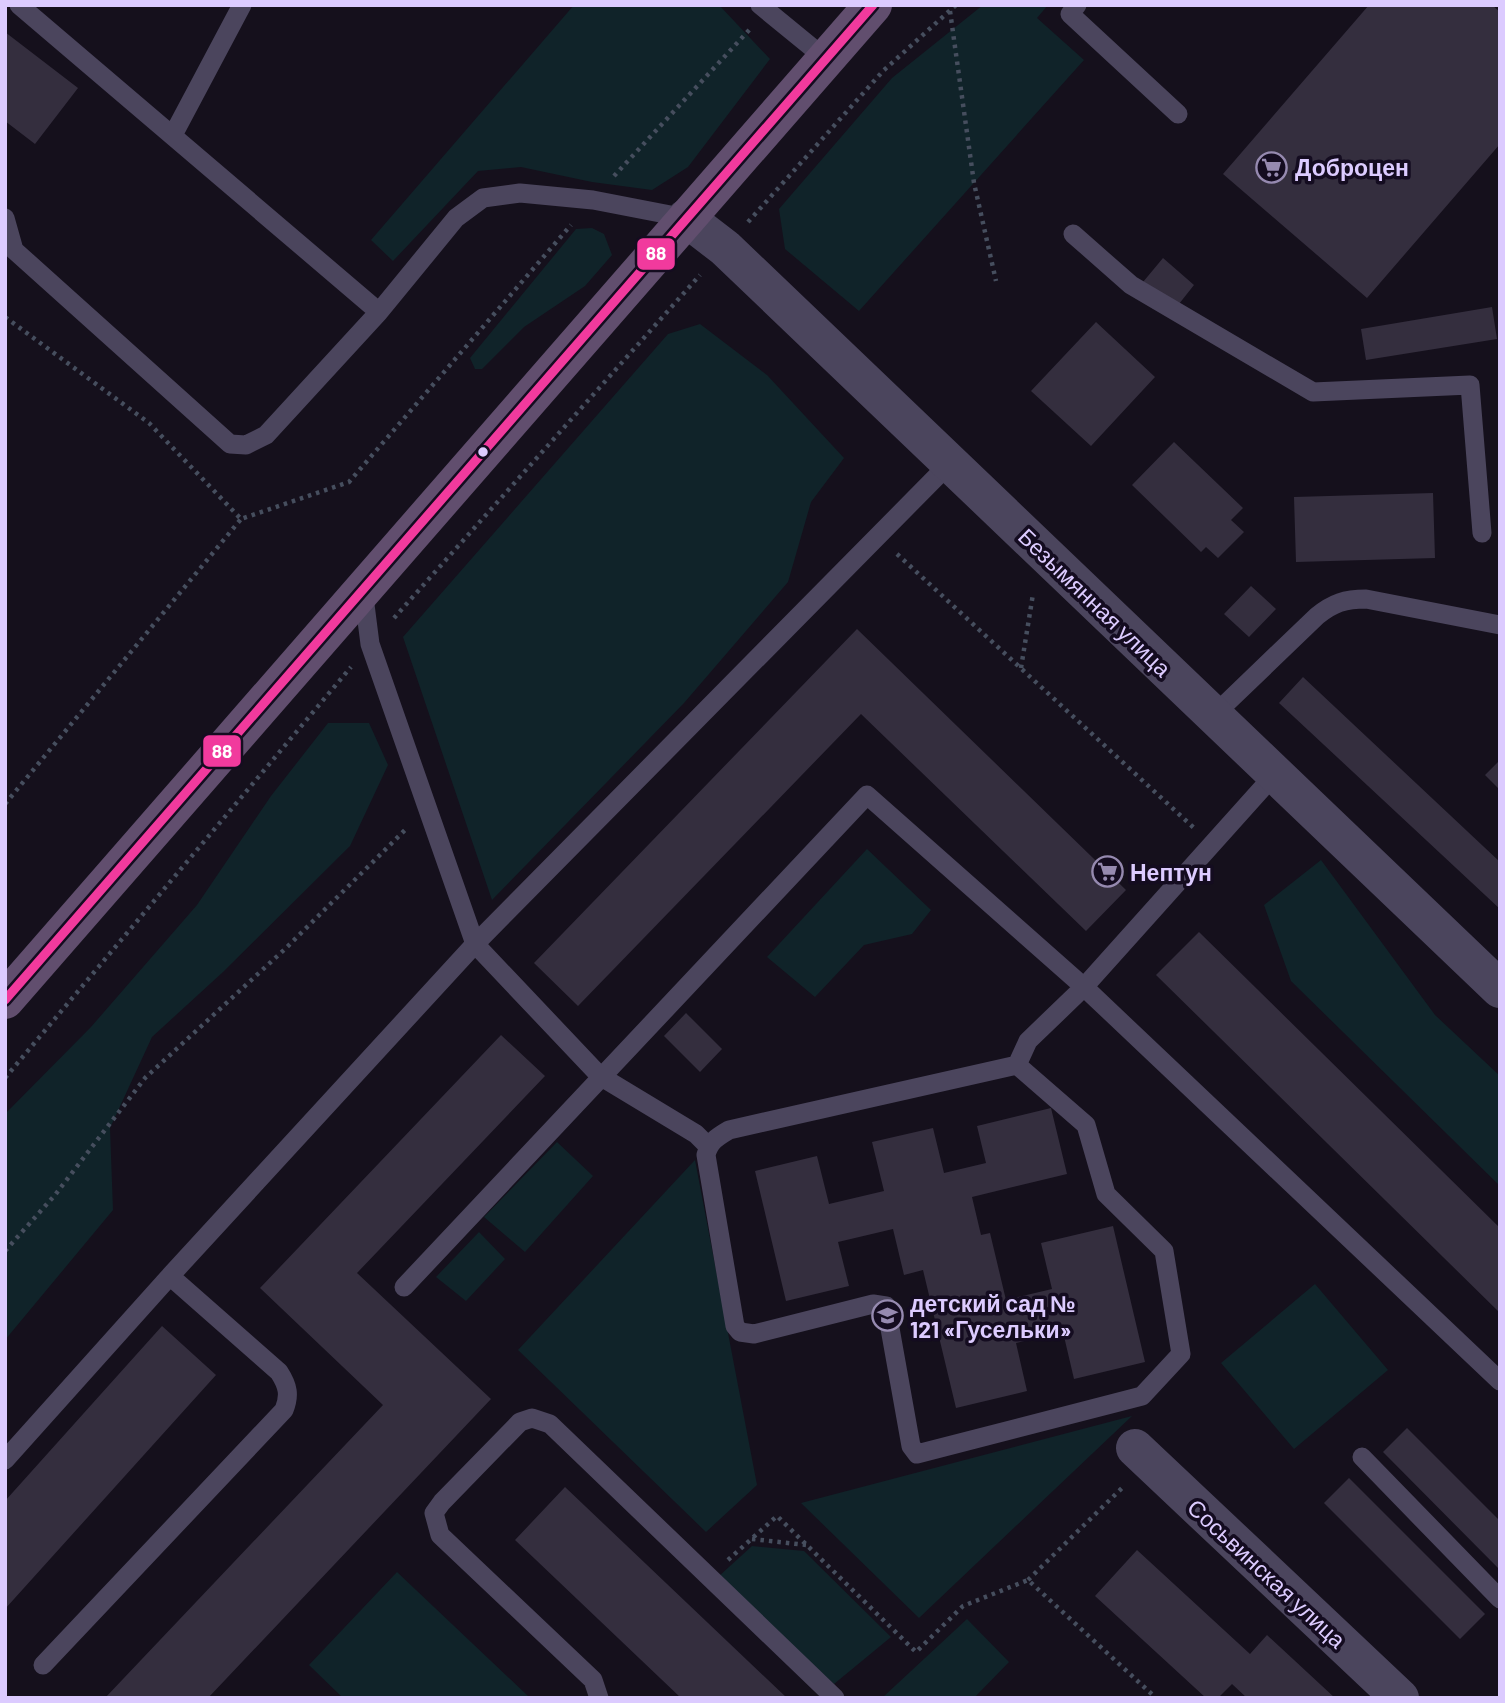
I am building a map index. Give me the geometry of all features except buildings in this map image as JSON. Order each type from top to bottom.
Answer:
[{"type":"main road","points":[[5,1000],[873,5]]},
{"type":"street","name":"Безымянная улица","points":[[686,218],[725,248],[1500,989]]},
{"type":"street","name":"Сосьвинская улица","points":[[1142,1455],[1400,1698]]},
{"type":"lane","points":[[19,5],[379,312]]},
{"type":"lane","points":[[173,135],[242,5]]},
{"type":"lane","points":[[1077,5],[1070,14],[1178,114]]},
{"type":"lane","points":[[759,12],[825,59]]},
{"type":"lane","points":[[5,218],[14,250],[230,444],[246,445],[265,435],[379,312],[456,218],[483,198],[520,193],[593,200],[686,218]]},
{"type":"lane","points":[[1073,234],[1130,285],[1313,392],[1469,384],[1482,533]]},
{"type":"lane","points":[[5,1460],[475,944],[950,463]]},
{"type":"lane","points":[[363,588],[370,644],[475,944],[600,1076],[696,1134],[708,1146]]},
{"type":"lane","points":[[1214,715],[1331,604],[1348,599],[1366,599],[1500,625]]},
{"type":"lane","points":[[1017,1065],[1028,1041],[1084,987],[1275,774]]},
{"type":"lane","points":[[404,1287],[867,795],[1084,987],[1500,1381]]},
{"type":"lane","points":[[1017,1065],[1086,1125],[1106,1194],[1164,1251],[1181,1354],[1142,1396],[917,1454],[911,1446],[886,1306],[873,1304],[754,1334],[740,1332],[735,1326],[706,1155],[708,1146],[729,1130],[1017,1065]]},
{"type":"lane","points":[[43,1665],[284,1410],[288,1398],[288,1385],[279,1372],[170,1276]]},
{"type":"lane","points":[[599,1698],[593,1679],[440,1535],[434,1513],[520,1422],[532,1418],[542,1419],[835,1698]]},
{"type":"lane","points":[[1362,1457],[1500,1599]]},
{"type":"path","points":[[5,1078],[370,644],[883,71],[956,5]]},
{"type":"path","points":[[950,10],[974,183],[996,281]]},
{"type":"path","points":[[5,804],[241,519],[349,482],[759,12]]},
{"type":"path","points":[[760,134],[797,166]]},
{"type":"path","points":[[5,317],[149,423],[241,519]]},
{"type":"path","points":[[878,537],[1212,844]]},
{"type":"path","points":[[1020,669],[1041,550]]},
{"type":"path","points":[[5,1251],[55,1195],[145,1077],[285,949],[385,847],[428,810]]},
{"type":"path","points":[[709,1577],[777,1516],[916,1652],[963,1606],[1028,1580],[1142,1455]]},
{"type":"path","points":[[751,1539],[806,1545]]},
{"type":"path","points":[[1028,1580],[1156,1698]]},
{"type":"shaded area","points":[[574,5],[719,5],[770,59],[688,167],[652,190],[592,182],[521,167],[478,171],[393,261],[371,240]]},
{"type":"shaded area","points":[[983,5],[1048,5],[1037,18],[1084,60],[859,311],[785,249],[779,209],[892,78]]},
{"type":"shaded area","points":[[592,228],[604,234],[612,255],[585,286],[524,327],[482,369],[475,369],[470,358],[576,229]]},
{"type":"shaded area","points":[[700,324],[767,375],[844,458],[811,502],[788,582],[684,703],[492,900],[403,637],[668,334]]},
{"type":"shaded area","points":[[328,723],[369,723],[388,765],[350,846],[223,972],[152,1037],[110,1128],[113,1210],[5,1340],[5,1114],[91,1027],[197,905],[271,796]]},
{"type":"shaded area","points":[[867,849],[931,910],[912,934],[864,945],[815,997],[767,957]]},
{"type":"shaded area","points":[[1321,860],[1435,1015],[1500,1076],[1500,1186],[1291,981],[1264,905]]},
{"type":"shaded area","points":[[557,1142],[593,1176],[525,1252],[484,1217]]},
{"type":"shaded area","points":[[695,1160],[757,1485],[706,1532],[518,1350]]},
{"type":"shaded area","points":[[479,1232],[505,1259],[466,1301],[436,1277]]},
{"type":"shaded area","points":[[1315,1284],[1388,1370],[1294,1449],[1221,1363]]},
{"type":"shaded area","points":[[1132,1416],[919,1618],[801,1503]]},
{"type":"shaded area","points":[[752,1546],[804,1551],[891,1637],[834,1684],[718,1577]]},
{"type":"shaded area","points":[[397,1572],[528,1696],[343,1698],[309,1665]]},
{"type":"shaded area","points":[[967,1619],[1009,1662],[974,1698],[882,1698]]},
{"type":"transit line","name":"88","points":[[5,1000],[873,5]]},
{"type":"place","name":"Доброцен","points":[[1272,167]]},
{"type":"place","name":"Нептун","points":[[1107,872]]},
{"type":"place","name":"детский сад № 121 «Гусельки»","points":[[887,1316]]}]
